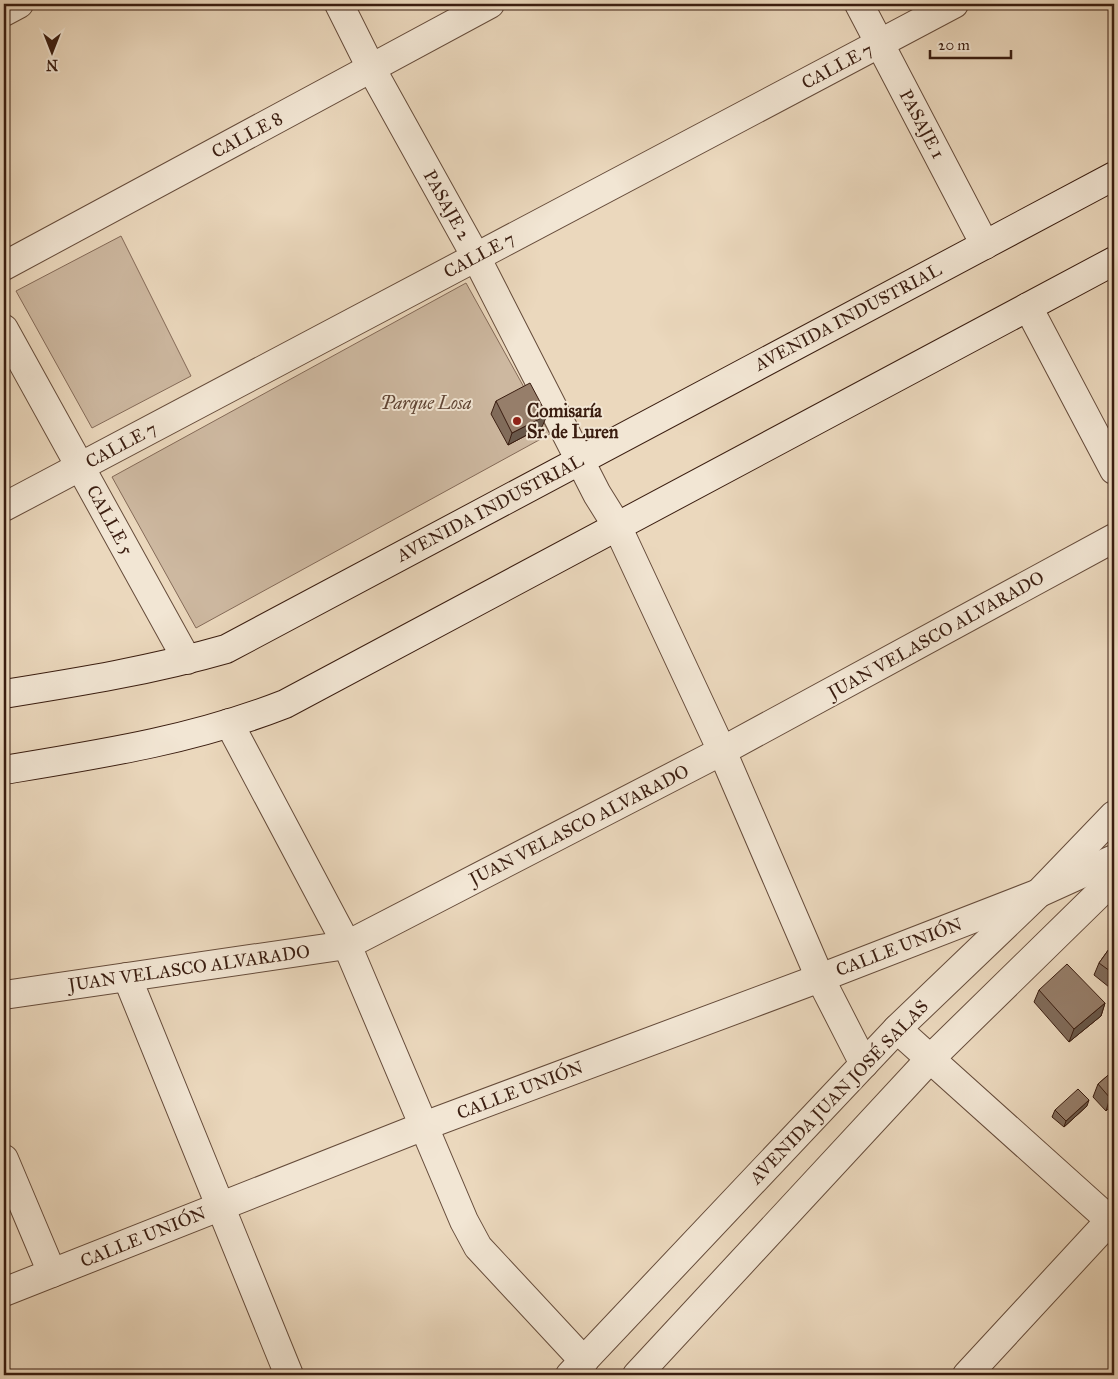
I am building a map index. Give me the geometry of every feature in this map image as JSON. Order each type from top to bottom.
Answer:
[{"type":"street","points":[[4,12],[19,4]]},
{"type":"street","name":"PASAJE 2","points":[[339,4],[371,68],[476,257],[597,494],[617,526],[722,751],[820,978],[864,1064]]},
{"type":"street","name":"CALLE 8","points":[[4,266],[490,4]]},
{"type":"street","name":"PASAJE 1","points":[[859,4],[985,245]]},
{"type":"street","name":"CALLE 7","points":[[4,507],[954,4]]},
{"type":"street","name":"AVENIDA INDUSTRIAL","points":[[4,694],[111,677],[226,649],[1114,176]]},
{"type":"street","points":[[4,770],[156,744],[247,719],[285,704],[1114,261]]},
{"type":"street","points":[[1028,307],[1114,470]]},
{"type":"street","name":"CALLE 5","points":[[4,329],[187,660]]},
{"type":"street","name":"JUAN VELASCO ALVARADO","points":[[4,995],[347,945],[722,751],[1114,538]]},
{"type":"street","points":[[229,723],[347,945],[464,1221],[478,1247],[577,1368]]},
{"type":"street","name":"AVENIDA JUAN JOSÉ SALAS","points":[[577,1368],[897,1029],[1039,893],[1114,815]]},
{"type":"street","name":"CALLE UNIÓN","points":[[4,1292],[424,1126],[820,978],[1039,893],[1114,859]]},
{"type":"street","points":[[637,1375],[930,1059],[1114,880]]},
{"type":"street","points":[[127,977],[289,1375]]},
{"type":"street","points":[[897,1029],[1113,1220],[967,1375]]},
{"type":"street","points":[[4,1159],[52,1273]]},
{"type":"green space","points":[[121,236],[191,376],[92,428],[16,291]]},
{"type":"green space","name":"Parque Losa","points":[[466,283],[550,434],[196,628],[112,477]]},
{"type":"building","points":[[530,383],[547,415],[512,433],[496,401]]},
{"type":"building","points":[[1114,942],[1114,974],[1099,963]]},
{"type":"building","points":[[1067,964],[1105,1003],[1074,1029],[1039,990]]},
{"type":"building","points":[[1114,1070],[1114,1094],[1110,1098],[1098,1084]]},
{"type":"building","points":[[1078,1089],[1089,1100],[1066,1121],[1055,1110]]},
{"type":"place","name":"Comisaría Sr. de Luren","points":[[517,421]]}]
